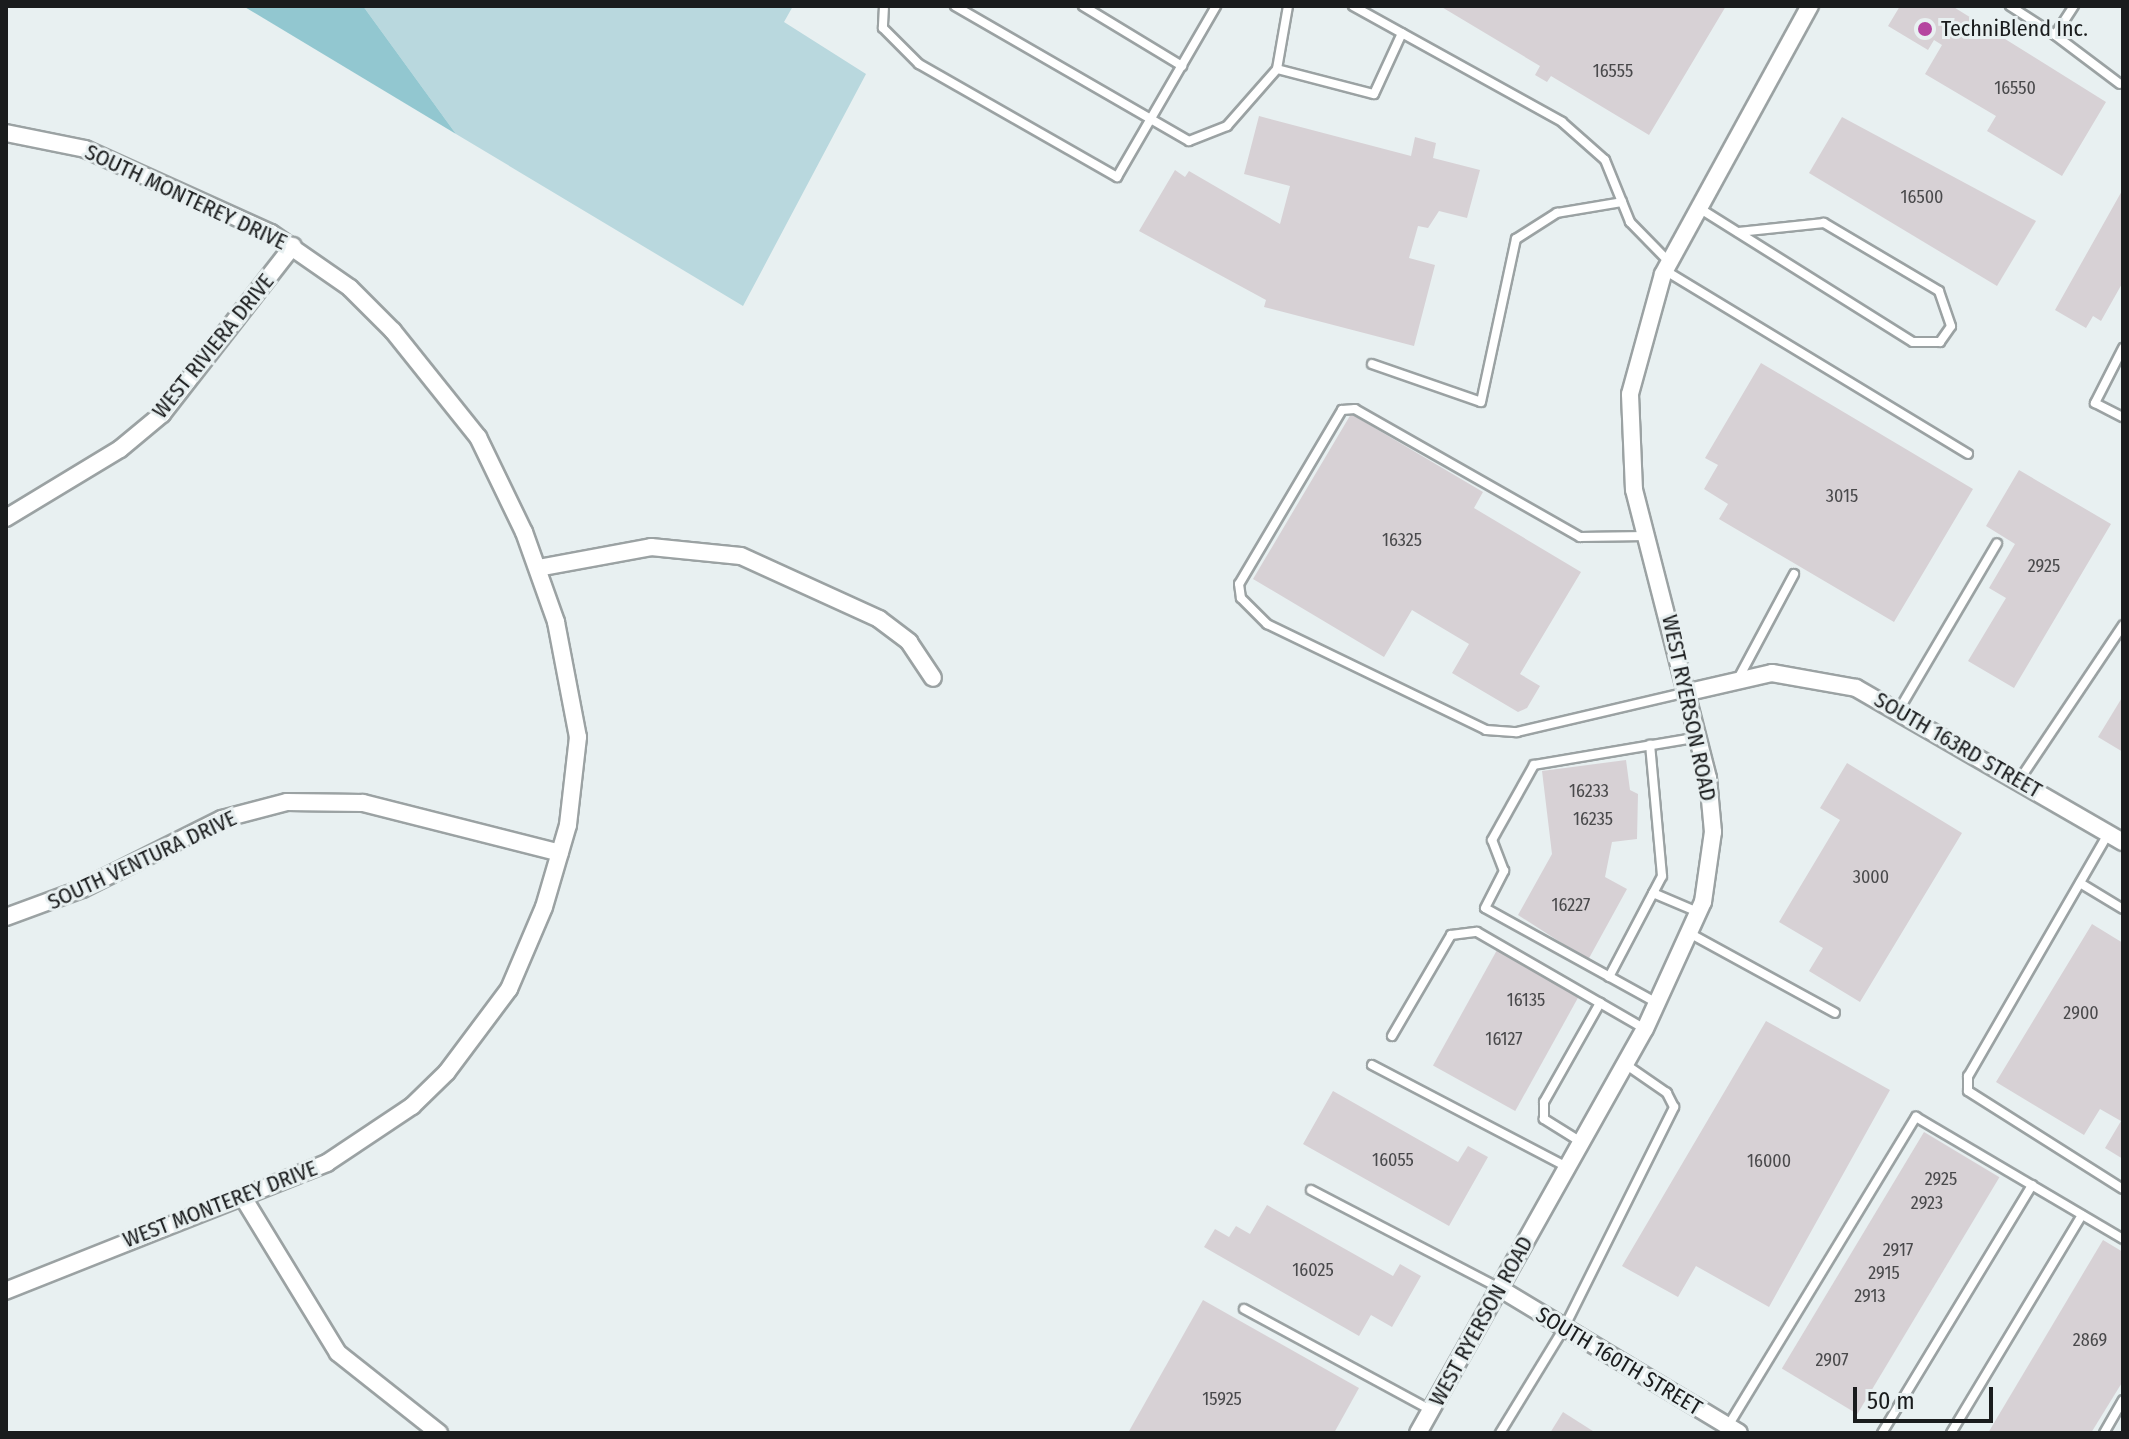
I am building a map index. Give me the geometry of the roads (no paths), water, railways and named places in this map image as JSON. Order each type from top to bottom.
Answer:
[{"type":"street","name":"WEST RYERSON ROAD","points":[[1418,1433],[1645,1029],[1699,912],[1713,832],[1689,692],[1634,490],[1630,394],[1668,267],[1810,6]]},
{"type":"street","name":"SOUTH MONTEREY DRIVE","points":[[6,133],[53,139],[125,165],[293,246],[350,288],[456,404],[497,473],[538,568]]},
{"type":"street","name":"WEST RIVIERA DRIVE","points":[[6,518],[120,449],[162,414],[293,246]]},
{"type":"street","points":[[538,568],[651,547],[729,552],[879,619],[909,642],[933,678]]},
{"type":"street","name":"WEST MONTEREY DRIVE","points":[[6,1291],[50,1268],[244,1199],[358,1145],[447,1072],[509,989],[560,853],[578,767],[577,716],[538,568]]},
{"type":"street","name":"SOUTH 163RD STREET","points":[[1689,692],[1738,679],[1805,675],[1900,708],[2116,837]]},
{"type":"street","name":"SOUTH VENTURA DRIVE","points":[[6,917],[82,889],[222,819],[287,802],[363,803],[560,853]]},
{"type":"street","points":[[244,1199],[338,1353],[439,1433]]},
{"type":"street","name":"SOUTH 160TH STREET","points":[[1499,1288],[1734,1430]]},
{"type":"lane","points":[[884,6],[883,28],[919,64],[1117,177],[1217,6]]},
{"type":"lane","points":[[955,6],[1189,141],[1227,126],[1277,69],[1288,6]]},
{"type":"lane","points":[[1083,6],[1182,66]]},
{"type":"lane","points":[[1353,6],[1562,122],[1605,160],[1630,222],[1668,267],[1968,454]]},
{"type":"lane","points":[[2010,6],[2120,84]]},
{"type":"lane","points":[[2055,35],[2074,6]]},
{"type":"lane","points":[[1277,69],[1374,94],[1402,33]]},
{"type":"lane","points":[[1372,364],[1481,402],[1516,239],[1557,213],[1622,202]]},
{"type":"lane","points":[[1699,208],[1913,342],[1940,342],[1951,326],[1939,291],[1824,223],[1738,232]]},
{"type":"lane","points":[[2123,348],[2095,403],[2123,417]]},
{"type":"lane","points":[[1647,536],[1580,537],[1355,409],[1342,410],[1239,584],[1241,598],[1267,624],[1486,730],[1517,732],[1689,692]]},
{"type":"lane","points":[[1900,708],[1997,543]]},
{"type":"lane","points":[[1738,679],[1794,574]]},
{"type":"lane","points":[[2020,779],[2123,625]]},
{"type":"lane","points":[[1658,1004],[1485,908],[1504,871],[1492,840],[1534,765],[1699,737]]},
{"type":"lane","points":[[1609,977],[1662,876],[1650,745]]},
{"type":"lane","points":[[2116,837],[2080,883],[1968,1076],[1968,1091],[2123,1189]]},
{"type":"lane","points":[[2080,883],[2123,909]]},
{"type":"lane","points":[[1653,893],[1699,912]]},
{"type":"lane","points":[[1392,1036],[1451,935],[1477,932],[1645,1029]]},
{"type":"lane","points":[[1691,934],[1835,1013]]},
{"type":"lane","points":[[1581,1142],[1544,1119],[1544,1102],[1600,1003]]},
{"type":"lane","points":[[1500,1433],[1564,1328],[1674,1107],[1667,1093],[1625,1064]]},
{"type":"lane","points":[[1372,1065],[1567,1167]]},
{"type":"lane","points":[[1734,1430],[1916,1117],[2123,1239]]},
{"type":"lane","points":[[1882,1433],[2032,1185]]},
{"type":"lane","points":[[1311,1190],[1499,1288]]},
{"type":"lane","points":[[1951,1433],[2082,1215]]},
{"type":"lane","points":[[1244,1309],[1431,1410]]},
{"type":"lane","points":[[2104,1433],[2123,1400]]},
{"type":"place","name":"TechniBlend Inc.","points":[[1925,29]]}]
